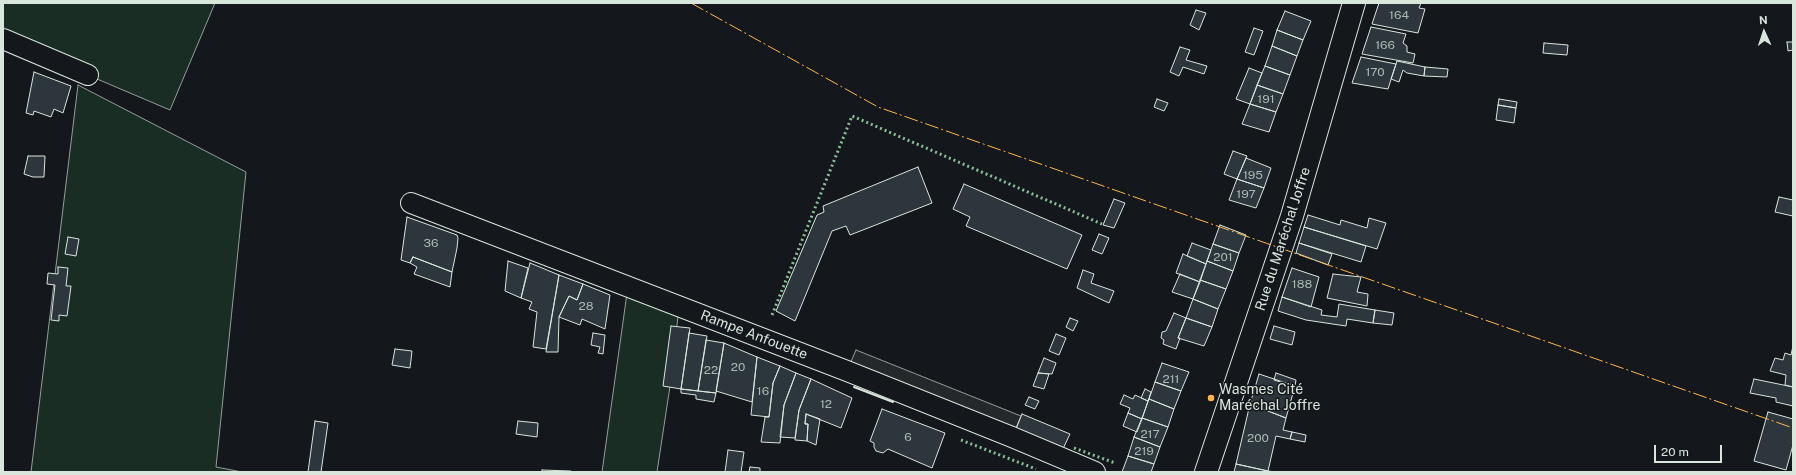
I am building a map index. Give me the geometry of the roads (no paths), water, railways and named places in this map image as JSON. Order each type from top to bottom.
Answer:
[{"type":"street","name":"Rue du Maréchal Joffre","points":[[1206,472],[1294,209],[1354,3]]},
{"type":"street","points":[[3,39],[88,75]]},
{"type":"street","name":"Rampe Anfouette","points":[[411,203],[847,371],[1012,436],[1095,472]]},
{"type":"place","name":"Wasmes Cité Maréchal Joffre","points":[[1211,398]]}]
